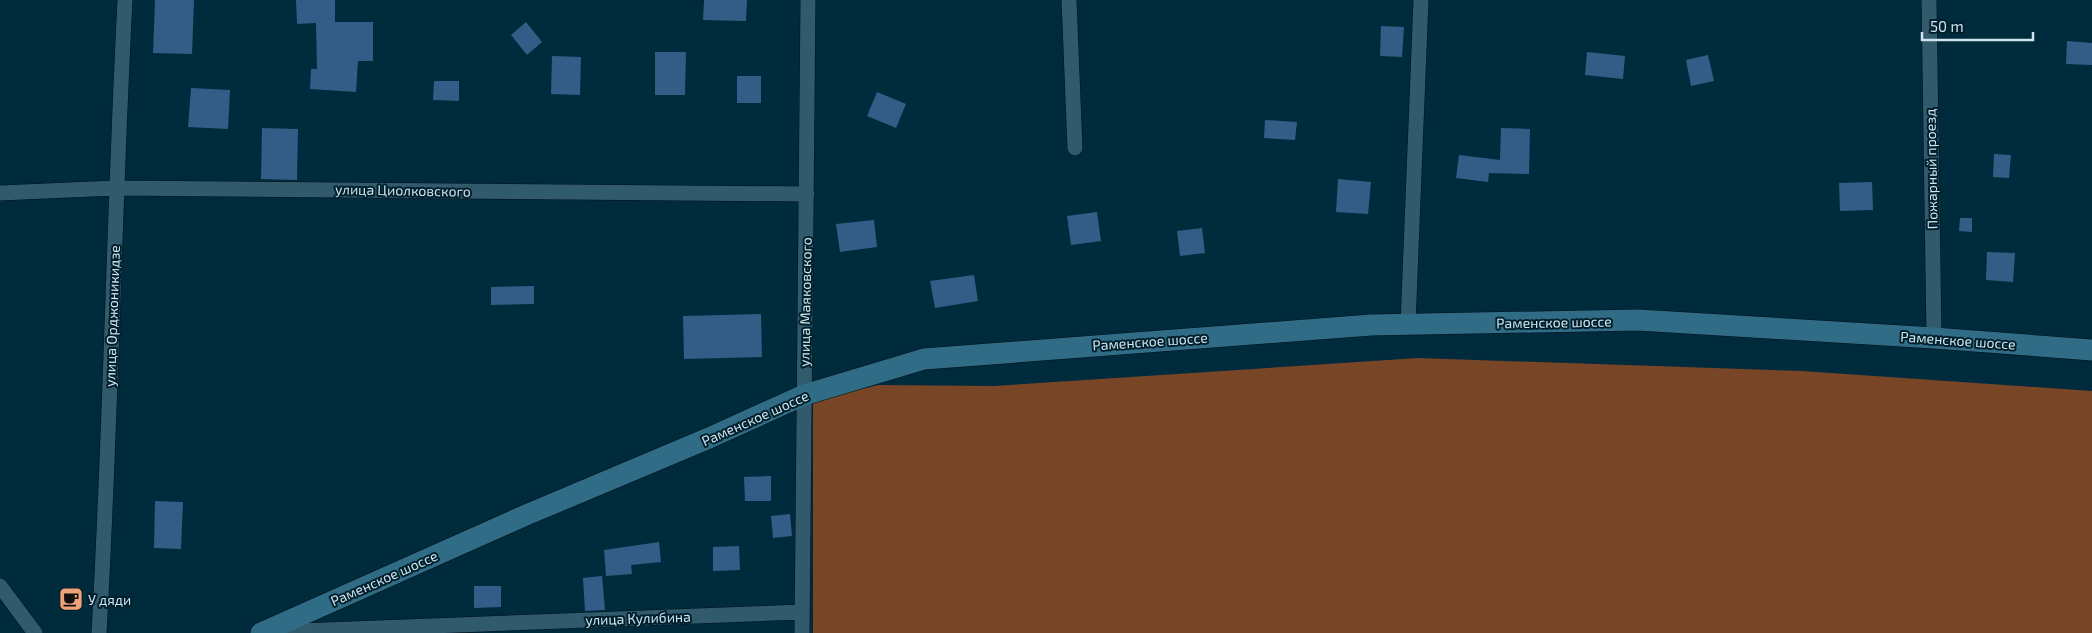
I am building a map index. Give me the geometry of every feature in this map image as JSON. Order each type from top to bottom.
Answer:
[{"type":"main road","name":"Раменское шоссе","points":[[262,633],[516,519],[709,438],[804,395],[924,359],[1105,344],[1408,324],[1638,320],[1934,338],[2092,350]]},
{"type":"street","name":"улица Орджоникидзе","points":[[99,633],[107,488],[115,188],[125,0]]},
{"type":"street","name":"улица Маяковского","points":[[802,633],[808,0]]},
{"type":"street","points":[[1069,0],[1075,148]]},
{"type":"street","points":[[1408,324],[1421,0]]},
{"type":"street","name":"Пожарный проезд","points":[[1929,0],[1934,338]]},
{"type":"street","name":"улица Циолковского","points":[[0,193],[115,188],[807,194]]},
{"type":"street","points":[[0,586],[35,633]]},
{"type":"street","name":"улица Кулибина","points":[[262,633],[802,612]]},
{"type":"shaded area","points":[[1418,358],[1802,371],[2092,391],[2092,633],[813,633],[813,401],[878,385],[994,386]]},
{"type":"building","points":[[155,0],[194,0],[192,54],[153,53]]},
{"type":"building","points":[[296,0],[335,0],[335,22],[373,22],[373,61],[358,61],[356,92],[310,89],[311,69],[317,69],[316,23],[297,24]]},
{"type":"building","points":[[704,0],[747,0],[746,21],[703,20]]},
{"type":"building","points":[[526,22],[542,42],[527,55],[511,35]]},
{"type":"building","points":[[1381,26],[1404,27],[1402,57],[1380,56]]},
{"type":"building","points":[[2067,41],[2092,43],[2092,65],[2066,64]]},
{"type":"building","points":[[655,52],[686,52],[685,95],[655,95]]},
{"type":"building","points":[[1587,52],[1625,56],[1623,79],[1585,75]]},
{"type":"building","points":[[1708,55],[1714,81],[1691,86],[1686,60]]},
{"type":"building","points":[[552,56],[581,57],[580,95],[551,94]]},
{"type":"building","points":[[737,76],[761,76],[761,103],[737,103]]},
{"type":"building","points":[[434,81],[459,81],[459,101],[433,100]]},
{"type":"building","points":[[191,88],[230,90],[228,129],[188,127]]},
{"type":"building","points":[[877,92],[906,104],[896,128],[867,116]]},
{"type":"building","points":[[1265,120],[1297,122],[1295,140],[1264,138]]},
{"type":"building","points":[[262,128],[298,129],[297,180],[261,179]]},
{"type":"building","points":[[1501,128],[1530,129],[1529,174],[1489,173],[1488,182],[1456,178],[1459,155],[1500,160]]},
{"type":"building","points":[[1994,154],[2011,155],[2009,178],[1993,177]]},
{"type":"building","points":[[1338,179],[1371,182],[1368,214],[1336,212]]},
{"type":"building","points":[[1872,182],[1873,210],[1840,211],[1839,183]]},
{"type":"building","points":[[1097,212],[1101,241],[1071,245],[1067,216]]},
{"type":"building","points":[[1960,218],[1972,218],[1972,232],[1959,231]]},
{"type":"building","points":[[874,220],[877,247],[840,252],[836,224]]},
{"type":"building","points":[[1202,228],[1205,253],[1180,256],[1177,231]]},
{"type":"building","points":[[1987,252],[2015,253],[2013,282],[1986,280]]},
{"type":"building","points":[[974,275],[978,301],[935,308],[930,281]]},
{"type":"building","points":[[534,286],[534,304],[491,305],[491,287]]},
{"type":"building","points":[[761,314],[762,357],[684,359],[683,316]]},
{"type":"building","points":[[771,476],[771,501],[745,501],[744,477]]},
{"type":"building","points":[[155,501],[183,502],[181,549],[154,548]]},
{"type":"building","points":[[790,514],[792,536],[773,538],[771,516]]},
{"type":"building","points":[[659,542],[661,562],[631,565],[632,574],[606,576],[604,550]]},
{"type":"building","points":[[739,546],[740,570],[713,571],[713,547]]},
{"type":"building","points":[[602,576],[605,610],[585,611],[583,578]]},
{"type":"building","points":[[474,586],[501,586],[501,607],[474,608]]},
{"type":"place","name":"У дяди","points":[[71,599]]}]
